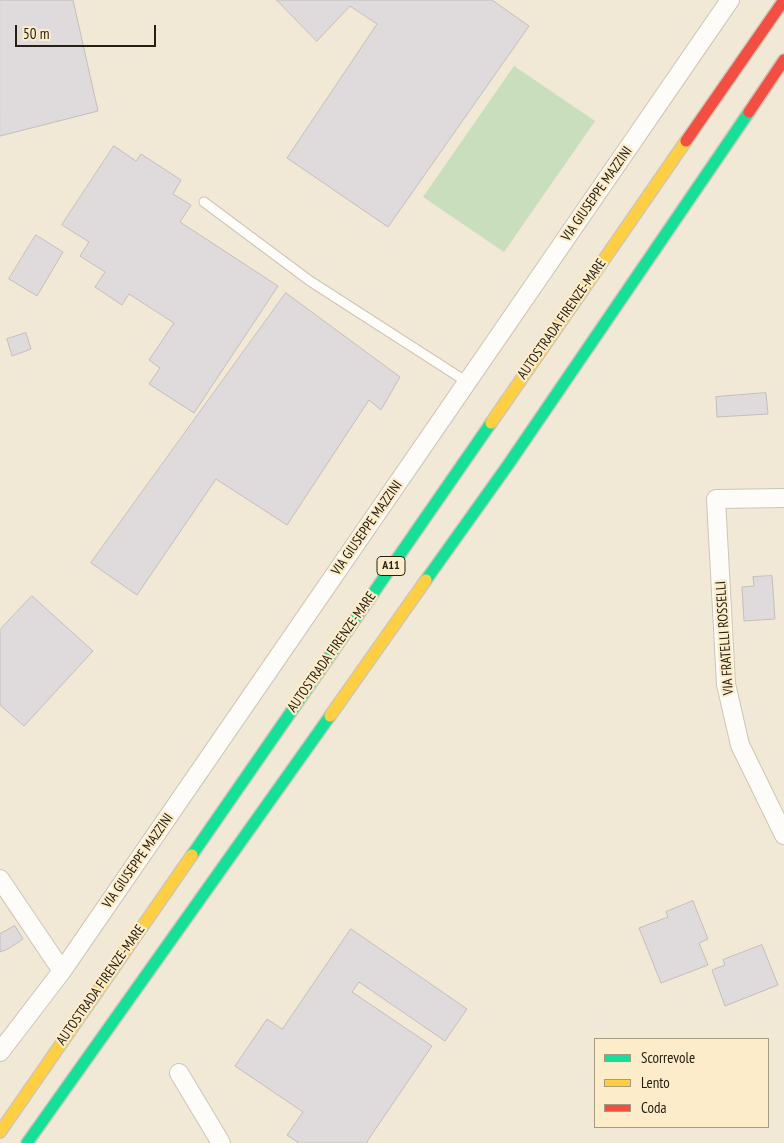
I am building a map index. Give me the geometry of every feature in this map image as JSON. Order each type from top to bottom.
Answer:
[{"type":"highway","name":"AUTOSTRADA FIRENZE-MARE","points":[[0,1132],[784,0]]},
{"type":"highway","name":"A11","points":[[27,1143],[508,465],[784,60]]},
{"type":"street","name":"VIA GIUSEPPE MAZZINI","points":[[0,1052],[62,971],[727,1]]},
{"type":"street","name":"VIA FRATELLI ROSSELLI","points":[[784,498],[716,499],[726,684],[740,746],[784,835]]},
{"type":"street","points":[[0,879],[62,971]]},
{"type":"street","points":[[179,1073],[222,1143]]},
{"type":"lane","points":[[204,202],[310,281],[467,382]]},
{"type":"green space","points":[[514,66],[595,121],[504,252],[423,197]]},
{"type":"building","points":[[0,0],[73,0],[98,111],[0,136]]},
{"type":"building","points":[[277,0],[492,0],[529,26],[388,227],[287,158],[377,24],[350,6],[317,41]]},
{"type":"building","points":[[114,146],[136,161],[141,154],[181,180],[173,194],[191,205],[180,222],[278,286],[194,413],[149,384],[160,368],[149,360],[174,323],[129,294],[122,305],[95,287],[105,272],[80,256],[89,242],[62,225]]},
{"type":"building","points":[[36,235],[63,252],[37,296],[9,279]]},
{"type":"building","points":[[286,293],[400,377],[381,410],[369,400],[287,525],[216,479],[137,595],[91,563]]},
{"type":"building","points":[[26,333],[31,349],[12,356],[7,339]]},
{"type":"building","points":[[766,393],[768,414],[717,417],[716,397]]},
{"type":"building","points":[[772,576],[775,619],[744,621],[742,587],[754,586],[753,577]]},
{"type":"building","points":[[32,596],[93,651],[24,726],[0,705],[0,630]]},
{"type":"building","points":[[693,901],[708,939],[699,943],[708,965],[661,983],[639,928],[668,917],[666,912]]},
{"type":"building","points":[[15,926],[23,939],[0,952],[0,934]]},
{"type":"building","points":[[351,929],[467,1009],[445,1041],[359,982],[352,992],[432,1046],[366,1143],[299,1143],[287,1135],[303,1112],[235,1066],[267,1019],[282,1029]]},
{"type":"building","points":[[762,945],[778,985],[725,1006],[712,970],[725,965],[723,960]]},
{"type":"traffic: fast","points":[[426,580],[508,465],[749,112]]},
{"type":"traffic: fast","points":[[192,855],[491,423]]},
{"type":"traffic: fast","points":[[27,1143],[330,716]]},
{"type":"traffic: slow","points":[[491,423],[686,141]]},
{"type":"traffic: slow","points":[[330,716],[426,580]]},
{"type":"traffic: slow","points":[[0,1132],[192,855]]},
{"type":"traffic: jam","points":[[686,141],[784,0]]},
{"type":"traffic: jam","points":[[749,112],[784,60]]}]
